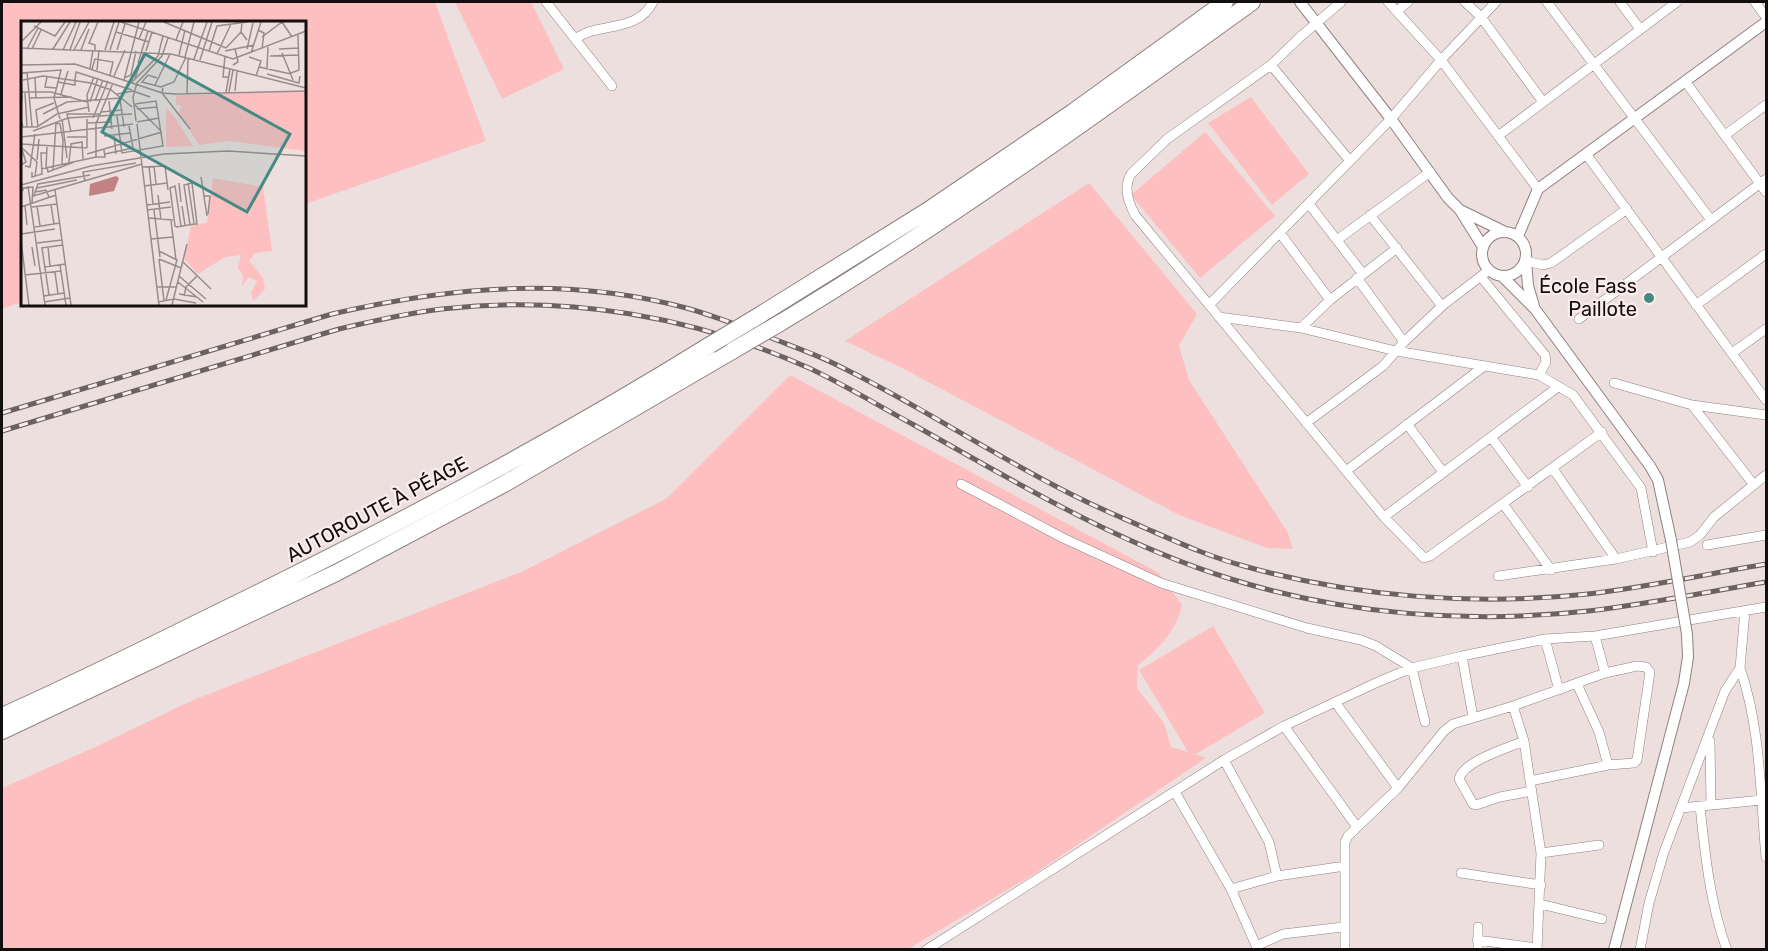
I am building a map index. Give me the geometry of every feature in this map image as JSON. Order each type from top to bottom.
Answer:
[{"type":"highway","name":"AUTOROUTE À PÉAGE","points":[[2,716],[330,559],[596,415],[927,211],[1073,112],[1225,2]]},
{"type":"highway","points":[[2,731],[336,573],[504,484],[855,278],[1016,170],[1252,2]]},
{"type":"street","points":[[546,2],[612,86]]},
{"type":"street","points":[[574,39],[589,32],[627,25],[650,9],[654,2]]},
{"type":"street","points":[[1300,2],[1460,210],[1483,247]]},
{"type":"street","points":[[1341,2],[1316,22],[1271,65],[1167,140],[1127,181],[1130,204],[1136,215],[1384,517],[1424,558],[1504,505],[1602,432]]},
{"type":"street","points":[[1388,2],[1441,60],[1538,189]]},
{"type":"street","points":[[1397,11],[1408,2]]},
{"type":"street","points":[[1465,2],[1481,17],[1543,102]]},
{"type":"street","points":[[1209,305],[1391,119],[1441,60],[1496,2]]},
{"type":"street","points":[[1547,2],[1711,220]]},
{"type":"street","points":[[1620,2],[1640,29]]},
{"type":"street","points":[[1498,136],[1677,2]]},
{"type":"street","points":[[1518,236],[1538,189],[1767,19],[1755,2]]},
{"type":"street","points":[[1271,65],[1350,161]]},
{"type":"street","points":[[1685,81],[1763,181],[1767,192]]},
{"type":"street","points":[[1725,135],[1767,105]]},
{"type":"street","points":[[1586,154],[1767,400]]},
{"type":"street","points":[[1337,240],[1430,172]]},
{"type":"street","points":[[1579,319],[1763,181]]},
{"type":"street","points":[[1309,204],[1337,240],[1404,342]]},
{"type":"street","points":[[1526,261],[1543,265],[1551,263],[1627,209]]},
{"type":"street","points":[[1460,210],[1518,236],[1526,250],[1528,286],[1535,309]]},
{"type":"street","points":[[1371,215],[1442,306]]},
{"type":"street","points":[[1503,231],[1492,235],[1483,247],[1485,274],[1545,355],[1546,362],[1539,375]]},
{"type":"street","points":[[1280,233],[1330,300]]},
{"type":"street","points":[[1301,328],[1330,300],[1397,248]]},
{"type":"street","points":[[1696,305],[1767,254]]},
{"type":"street","points":[[1306,423],[1383,366],[1404,342],[1442,306],[1485,274],[1502,276],[1515,273],[1526,261]]},
{"type":"street","points":[[1502,276],[1535,309],[1658,480],[1687,634],[1688,657],[1684,684],[1614,950]]},
{"type":"street","points":[[1219,317],[1301,328],[1396,351],[1539,375],[1573,395],[1641,488],[1653,552]]},
{"type":"street","points":[[1732,353],[1767,329]]},
{"type":"street","points":[[1346,471],[1484,367]]},
{"type":"street","points":[[1614,383],[1692,405],[1765,412]]},
{"type":"street","points":[[1384,517],[1558,387]]},
{"type":"street","points":[[1692,405],[1754,484]]},
{"type":"street","points":[[1407,424],[1443,472]]},
{"type":"street","points":[[1491,437],[1528,487]]},
{"type":"street","points":[[1553,469],[1616,559]]},
{"type":"street","points":[[1498,576],[1616,559],[1690,542],[1700,535],[1714,517],[1767,475]]},
{"type":"street","points":[[961,484],[1063,538],[1161,583],[1307,628],[1361,640],[1376,646],[1412,668],[1425,722]]},
{"type":"street","points":[[1504,505],[1551,570]]},
{"type":"street","points":[[1707,545],[1767,535]]},
{"type":"street","points":[[926,950],[1224,760],[1284,726],[1380,681],[1412,668],[1545,639],[1595,636],[1767,607]]},
{"type":"street","points":[[1745,611],[1740,668],[1749,701],[1767,857]]},
{"type":"street","points":[[1595,636],[1605,673]]},
{"type":"street","points":[[1545,639],[1558,690]]},
{"type":"street","points":[[1462,656],[1473,717]]},
{"type":"street","points":[[1345,950],[1343,927],[1346,893],[1345,842],[1348,836],[1398,788],[1444,731],[1453,724],[1513,706],[1605,673],[1637,666],[1646,666],[1650,672],[1637,760],[1631,765],[1608,765],[1473,804],[1459,779],[1461,773],[1472,764],[1524,741]]},
{"type":"street","points":[[1640,950],[1649,903],[1664,852],[1725,691],[1740,668]]},
{"type":"street","points":[[1577,684],[1599,732],[1608,765]]},
{"type":"street","points":[[1335,702],[1398,788]]},
{"type":"street","points":[[1478,927],[1478,945],[1537,949],[1541,853],[1524,741],[1513,706]]},
{"type":"street","points":[[1284,726],[1357,827]]},
{"type":"street","points":[[1710,734],[1711,805]]},
{"type":"street","points":[[1224,760],[1269,842],[1277,876]]},
{"type":"street","points":[[1175,792],[1231,889],[1257,948],[1284,934],[1343,927]]},
{"type":"street","points":[[1681,807],[1762,800]]},
{"type":"street","points":[[1700,806],[1705,857],[1713,902],[1727,950]]},
{"type":"street","points":[[1541,853],[1599,845]]},
{"type":"street","points":[[1231,889],[1277,876],[1345,866]]},
{"type":"street","points":[[1461,873],[1541,885]]},
{"type":"street","points":[[1540,904],[1602,919]]},
{"type":"shaded area","points":[[2,2],[435,2],[486,141],[306,204],[306,21],[21,21],[21,302],[2,309]]},
{"type":"shaded area","points":[[455,2],[531,2],[564,69],[502,99]]},
{"type":"shaded area","points":[[1251,97],[1309,174],[1272,205],[1208,123]]},
{"type":"shaded area","points":[[1205,132],[1275,216],[1200,278],[1131,195]]},
{"type":"shaded area","points":[[1089,183],[1197,314],[1179,346],[1189,380],[1288,533],[1293,549],[1267,548],[1179,515],[900,367],[845,341]]},
{"type":"shaded area","points":[[790,375],[1159,573],[1182,605],[1176,623],[1166,639],[1138,665],[1137,688],[1164,723],[1171,747],[1188,752],[1139,670],[1213,626],[1265,713],[1196,754],[1206,758],[1034,874],[908,949],[2,949],[2,788],[191,701],[521,572],[666,499]]},
{"type":"railway","points":[[2,413],[332,314],[377,304],[466,291],[556,289],[600,292],[690,309],[817,356],[905,401],[1023,469],[1091,504],[1206,554],[1285,577],[1371,592],[1415,596],[1458,599],[1545,598],[1610,591],[1766,564]]},
{"type":"railway","points":[[2,431],[339,329],[377,320],[442,309],[489,305],[583,308],[675,323],[765,350],[836,381],[1030,490],[1108,530],[1189,565],[1275,591],[1363,608],[1408,613],[1499,617],[1588,611],[1766,582]]},
{"type":"place","name":"École Fass Paillote","points":[[1649,298]]}]
